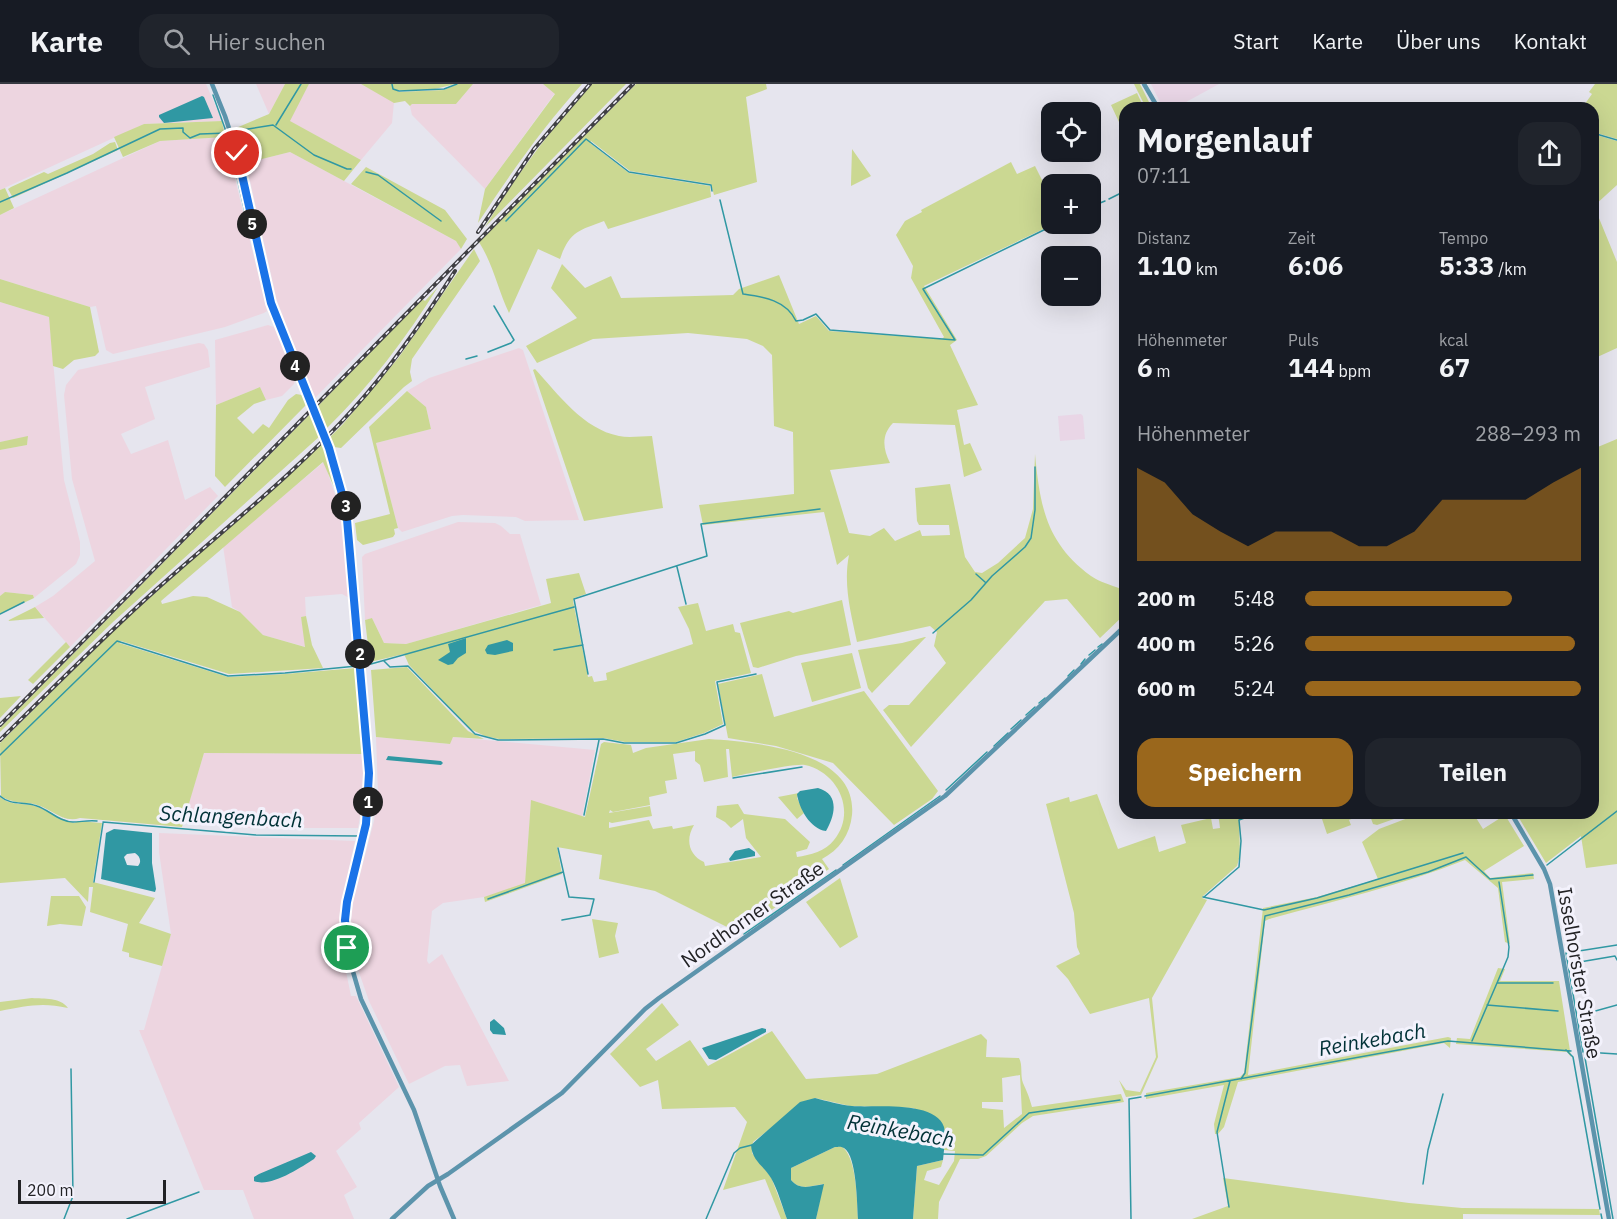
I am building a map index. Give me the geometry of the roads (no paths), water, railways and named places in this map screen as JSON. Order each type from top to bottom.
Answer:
[{"type":"street","points":[[212,84],[237,153],[271,303],[329,448],[346,508],[364,692],[369,783],[366,824],[347,902],[346,940],[351,967],[359,993],[414,1110],[454,1219]]},
{"type":"street","points":[[1146,84],[1155,102]]},
{"type":"street","name":"Nordhorner Straße","points":[[392,1219],[417,1195],[568,1088],[645,1009],[659,998],[945,796],[1119,632]]},
{"type":"street","name":"Isselhorster Straße","points":[[1515,819],[1545,869],[1550,884],[1609,1219]]},
{"type":"water","points":[[202,96],[213,118],[164,123],[159,117],[159,115]]},
{"type":"water","points":[[466,638],[466,653],[453,664],[448,665],[438,660],[450,652],[448,644]]},
{"type":"water","points":[[507,640],[513,643],[513,651],[495,655],[487,654],[485,650],[488,645]]},
{"type":"water","points":[[388,756],[443,763],[441,765],[386,760]]},
{"type":"water","points":[[818,788],[830,795],[833,800],[832,819],[826,831],[815,826],[806,817],[797,794],[800,791]]},
{"type":"water","points":[[114,829],[152,833],[155,892],[101,879],[106,833]],"holes":[[[135,853],[140,861],[138,866],[127,865],[124,857]]]},
{"type":"water","points":[[749,848],[755,852],[755,856],[730,861],[735,851]]},
{"type":"water","points":[[494,1019],[504,1028],[506,1035],[493,1034],[490,1030],[490,1022]]},
{"type":"water","points":[[762,1028],[766,1029],[766,1032],[716,1060],[709,1059],[702,1048]]},
{"type":"water","points":[[815,1098],[852,1106],[917,1109],[938,1118],[945,1131],[943,1160],[917,1166],[913,1219],[858,1219],[856,1181],[852,1160],[844,1148],[835,1147],[791,1168],[791,1180],[798,1186],[824,1184],[816,1219],[787,1219],[778,1193],[768,1174],[756,1159],[751,1145],[800,1102]]},
{"type":"water","points":[[311,1152],[316,1156],[314,1159],[293,1172],[268,1182],[254,1181],[254,1177],[259,1174]]},
{"type":"waterway","points":[[276,125],[301,84]]},
{"type":"waterway","points":[[392,84],[393,89],[399,91],[444,89],[457,84]]},
{"type":"waterway","points":[[213,95],[228,137],[247,221]]},
{"type":"waterway","points":[[242,130],[273,125],[314,155],[351,169]]},
{"type":"waterway","points":[[0,202],[160,129],[183,128],[183,132],[190,138],[200,134],[228,133]]},
{"type":"waterway","points":[[1599,135],[1617,140]]},
{"type":"waterway","points":[[506,221],[586,139],[629,172],[711,185],[712,191]]},
{"type":"waterway","points":[[366,172],[378,175],[441,221]]},
{"type":"waterway","points":[[1109,199],[1119,194]]},
{"type":"waterway","points":[[720,200],[743,294],[766,298],[780,304],[792,314],[796,321],[816,314],[830,330],[955,340]]},
{"type":"waterway","points":[[1101,203],[1105,201]]},
{"type":"waterway","points":[[955,340],[923,289],[1041,231]]},
{"type":"waterway","points":[[488,352],[514,340],[494,306]]},
{"type":"waterway","points":[[466,359],[477,356]]},
{"type":"waterway","points":[[933,633],[971,600],[992,576],[1025,547],[1031,538],[1035,510],[1035,467]]},
{"type":"waterway","points":[[588,674],[574,599],[707,556],[701,524],[820,509]]},
{"type":"waterway","points":[[677,567],[686,604]]},
{"type":"waterway","points":[[976,574],[985,582]]},
{"type":"waterway","points":[[0,614],[24,602]]},
{"type":"waterway","points":[[371,664],[574,607]]},
{"type":"waterway","name":"Schlangenbach","points":[[0,755],[117,641],[228,676],[357,666]]},
{"type":"waterway","points":[[1098,647],[1102,644]]},
{"type":"waterway","points":[[554,650],[583,645]]},
{"type":"waterway","points":[[1089,655],[1095,650]]},
{"type":"waterway","points":[[1081,664],[1085,659]]},
{"type":"waterway","points":[[384,661],[390,667],[408,666],[475,734],[498,740],[603,739],[624,743],[676,743],[725,725],[717,682],[756,674]]},
{"type":"waterway","points":[[1068,676],[1074,670]]},
{"type":"waterway","points":[[1039,703],[1045,698]]},
{"type":"waterway","points":[[1026,715],[1035,707]]},
{"type":"waterway","points":[[1011,729],[1021,720]]},
{"type":"waterway","points":[[994,746],[1008,733]]},
{"type":"waterway","points":[[584,815],[599,740]]},
{"type":"waterway","points":[[946,790],[987,752]]},
{"type":"waterway","points":[[733,778],[802,767]]},
{"type":"waterway","name":"Schlangenbach","points":[[0,796],[9,801],[37,806],[68,821],[97,821]]},
{"type":"waterway","points":[[843,865],[940,796]]},
{"type":"waterway","points":[[1547,865],[1617,811]]},
{"type":"waterway","points":[[1204,897],[1239,867],[1241,841],[1239,820],[1242,819]]},
{"type":"waterway","name":"Schlangenbach","points":[[103,822],[256,835],[358,836]]},
{"type":"waterway","points":[[94,882],[103,823]]},
{"type":"waterway","points":[[558,848],[569,897],[594,899],[590,915],[562,920]]},
{"type":"waterway","points":[[1203,897],[1264,910],[1317,898],[1463,853]]},
{"type":"waterway","points":[[1241,1079],[1245,1073],[1265,916],[1428,872],[1466,857],[1490,879],[1533,875]]},
{"type":"waterway","points":[[744,934],[836,870]]},
{"type":"waterway","points":[[488,899],[563,872]]},
{"type":"waterway","points":[[1497,983],[1508,957],[1509,947],[1499,882]]},
{"type":"waterway","points":[[1583,1052],[1566,953],[1617,945]]},
{"type":"waterway","points":[[1568,964],[1615,956],[1617,960]]},
{"type":"waterway","points":[[1472,1041],[1497,983],[1553,983]]},
{"type":"waterway","points":[[1487,1005],[1558,1011]]},
{"type":"waterway","points":[[1581,1015],[1617,1005]]},
{"type":"waterway","name":"Reinkebach","points":[[1145,1096],[1448,1041],[1571,1051]]},
{"type":"waterway","points":[[1566,1050],[1573,1057],[1600,1209]]},
{"type":"waterway","points":[[1584,1052],[1613,1219]]},
{"type":"waterway","name":"Reinkebach","points":[[1585,1052],[1617,1054]]},
{"type":"waterway","points":[[64,1219],[73,1196],[71,1069]]},
{"type":"waterway","points":[[1229,1207],[1217,1132],[1230,1081]]},
{"type":"waterway","points":[[1423,1184],[1428,1150],[1443,1094]]},
{"type":"waterway","points":[[1131,1219],[1129,1099],[1141,1097]]},
{"type":"waterway","name":"Reinkebach","points":[[943,1154],[983,1155],[1029,1113],[1120,1100]]},
{"type":"waterway","name":"Reinkebach","points":[[706,1219],[734,1153],[740,1148],[752,1145]]},
{"type":"waterway","points":[[127,1219],[199,1192]]},
{"type":"waterway","points":[[1601,1214],[1602,1219]]},
{"type":"railway","points":[[478,232],[534,149],[590,84]]},
{"type":"railway","points":[[0,725],[633,84]]},
{"type":"railway","points":[[0,740],[138,607],[309,455],[369,391],[420,324],[455,271]]}]
